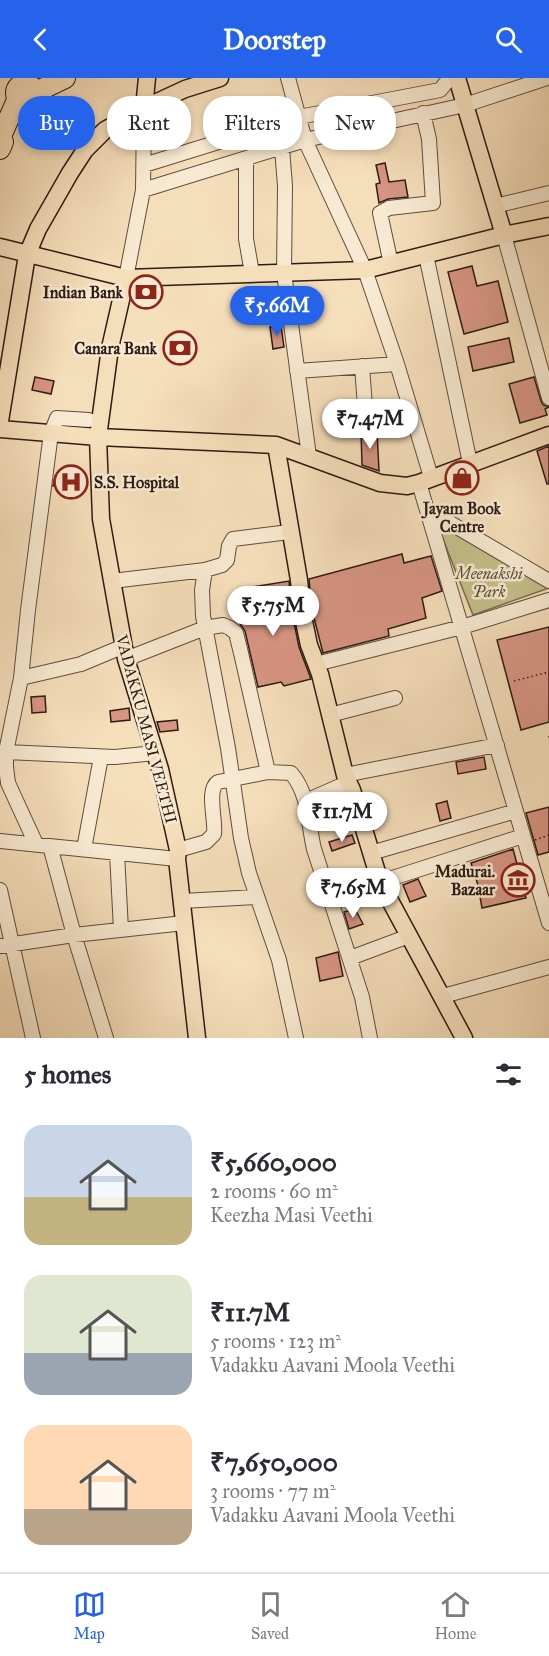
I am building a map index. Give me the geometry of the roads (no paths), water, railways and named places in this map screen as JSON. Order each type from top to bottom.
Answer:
[{"type":"highway","points":[[1,145],[1,136],[23,88],[65,78]]},
{"type":"main road","points":[[145,96],[147,78]]},
{"type":"main road","points":[[170,96],[220,78]]},
{"type":"main road","points":[[457,78],[504,235]]},
{"type":"main road","points":[[0,421],[27,255],[38,228],[85,150],[107,129]]},
{"type":"main road","points":[[0,247],[126,278],[365,270],[549,226]]},
{"type":"main road","name":"VADAKKU MASI VEETHI","points":[[126,278],[110,348],[98,437],[101,519],[125,653],[154,753],[178,855],[197,1038]]},
{"type":"main road","points":[[0,429],[98,437],[276,445],[380,483],[407,486],[548,433]]},
{"type":"main road","points":[[276,445],[309,645],[347,778],[380,882],[464,1038]]},
{"type":"street","points":[[288,78],[293,96]]},
{"type":"street","points":[[302,116],[440,90],[450,78]]},
{"type":"street","points":[[302,141],[465,105],[547,78]]},
{"type":"street","points":[[390,264],[380,213],[388,208],[433,203],[429,139],[423,113]]},
{"type":"street","points":[[302,128],[305,140],[365,270],[397,364],[425,480],[428,510],[549,923]]},
{"type":"street","points":[[144,165],[203,147]]},
{"type":"street","points":[[126,278],[143,190],[144,150]]},
{"type":"street","points":[[143,190],[275,150]]},
{"type":"street","points":[[282,150],[285,186],[284,273],[309,456]]},
{"type":"street","points":[[246,159],[246,239],[252,273]]},
{"type":"street","points":[[495,206],[549,194]]},
{"type":"street","points":[[504,235],[549,398]]},
{"type":"street","points":[[426,255],[470,463]]},
{"type":"street","points":[[297,371],[397,364]]},
{"type":"street","points":[[362,366],[366,420]]},
{"type":"street","points":[[89,420],[57,418],[51,433],[21,678],[6,752],[4,783],[43,845],[106,1038]]},
{"type":"street","points":[[428,510],[549,581]]},
{"type":"street","points":[[112,580],[218,567],[225,562],[233,539],[289,532]]},
{"type":"street","points":[[205,570],[202,590],[205,628],[241,838],[257,897],[279,960],[297,1038]]},
{"type":"street","points":[[316,664],[462,627],[549,600]]},
{"type":"street","points":[[21,678],[125,653],[205,628],[223,625],[236,633],[268,772]]},
{"type":"street","points":[[330,715],[395,698]]},
{"type":"street","points":[[306,801],[347,778],[497,745]]},
{"type":"street","points":[[6,752],[101,757],[154,753]]},
{"type":"street","points":[[84,849],[101,757]]},
{"type":"street","points":[[0,841],[117,853],[178,855],[212,838],[216,824],[212,787],[218,782],[268,772],[291,773],[298,782],[306,801],[308,827],[350,958],[369,1026],[370,1038]]},
{"type":"street","points":[[371,853],[516,811]]},
{"type":"street","points":[[380,882],[524,839]]},
{"type":"street","points":[[117,853],[121,930]]},
{"type":"street","points":[[0,890],[6,945],[33,1038]]},
{"type":"street","points":[[182,901],[257,897]]},
{"type":"street","points":[[6,945],[184,923]]},
{"type":"street","points":[[350,958],[409,936]]},
{"type":"street","points":[[443,996],[549,967]]},
{"type":"place","name":"Indian Bank","points":[[146,292]]},
{"type":"place","name":"Canara Bank","points":[[180,348]]},
{"type":"place","name":"Jayam Book Centre","points":[[462,478]]},
{"type":"place","name":"S.S. Hospital","points":[[71,482]]},
{"type":"place","name":"Madurai. Bazaar","points":[[518,880]]},
{"type":"park label","name":"Meenakshi Park","points":[[489,582]]}]
